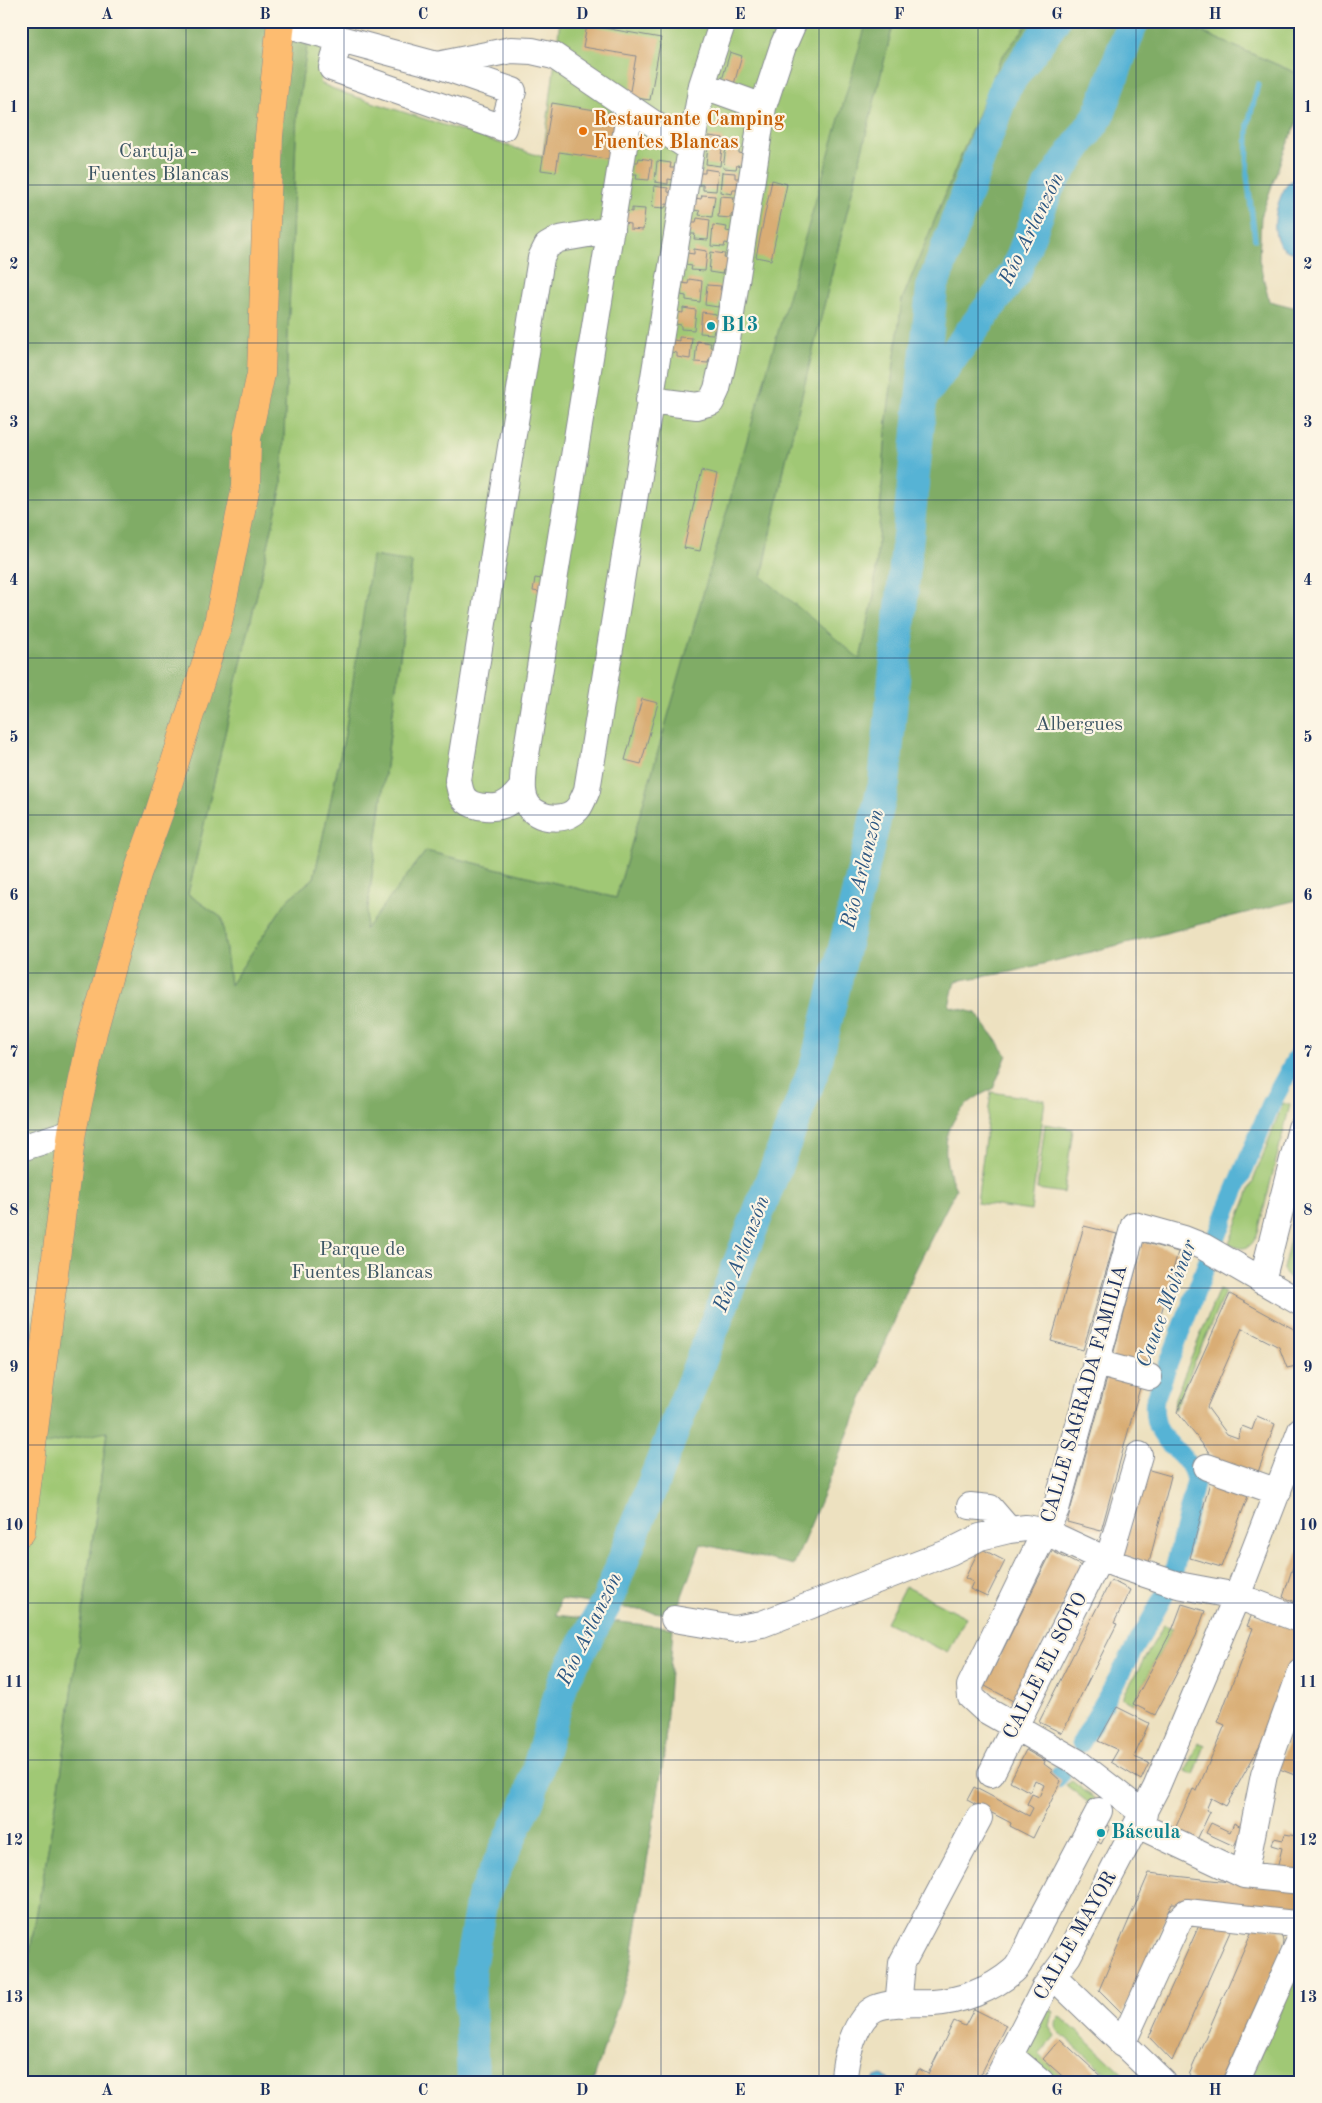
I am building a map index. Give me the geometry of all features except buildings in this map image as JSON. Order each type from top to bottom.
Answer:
[{"type":"main road","points":[[21,1532],[72,1132],[93,1032],[137,874],[159,814],[216,628],[246,486],[247,438],[261,374],[269,136],[281,22]]},
{"type":"street","points":[[522,788],[530,807],[545,817],[562,818],[578,808],[587,790],[691,148],[702,86],[723,21]]},
{"type":"street","points":[[649,400],[697,406],[711,402],[717,390],[727,343],[764,107],[783,46],[794,21]]},
{"type":"street","points":[[281,22],[437,65],[513,91]]},
{"type":"street","points":[[339,38],[332,68],[502,128],[526,50]]},
{"type":"street","points":[[437,65],[511,50],[526,50],[554,56],[630,109],[691,148]]},
{"type":"street","points":[[702,86],[764,107]]},
{"type":"street","points":[[611,230],[559,239],[547,246],[540,258],[458,780],[460,792],[468,802],[487,807],[503,806],[513,800],[522,788],[611,230],[630,109]]},
{"type":"street","points":[[1301,1128],[1262,1281],[1301,1304]]},
{"type":"street","points":[[21,1148],[72,1132]]},
{"type":"street","name":"CALLE SAGRADA FAMILIA","points":[[1015,1727],[984,1709],[971,1697],[970,1686],[1056,1510],[1134,1225],[1184,1239],[1213,1252],[1262,1281]]},
{"type":"street","points":[[1096,1363],[1149,1377]]},
{"type":"street","name":"CALLE MAYOR","points":[[996,2082],[1053,1976],[1068,1956],[1141,1819],[1237,1596],[1301,1430]]},
{"type":"street","name":"CALLE EL SOTO","points":[[991,1774],[1104,1559],[1139,1455]]},
{"type":"street","points":[[1207,1467],[1278,1492]]},
{"type":"street","points":[[970,1506],[990,1508],[1009,1530]]},
{"type":"street","points":[[674,1619],[734,1629],[762,1624],[950,1552],[980,1537],[1026,1528],[1046,1532],[1104,1559],[1170,1582],[1237,1596],[1301,1620]]},
{"type":"street","points":[[1244,1875],[1264,1775],[1301,1672]]},
{"type":"street","points":[[1015,1727],[1071,1758],[1141,1819],[1244,1875],[1301,1881]]},
{"type":"street","points":[[844,2082],[845,2061],[848,2050],[867,2014],[876,2008],[954,2000],[985,1990],[1015,1970],[1099,1811]]},
{"type":"street","points":[[902,2004],[899,1996],[902,1963],[979,1818]]},
{"type":"street","points":[[1122,2044],[1179,1920],[1187,1912],[1295,1924],[1300,1930],[1299,1942],[1236,2082]]},
{"type":"street","points":[[1053,1976],[1163,2082]]},
{"type":"street","points":[[1009,2055],[1041,2082]]},
{"type":"green space","points":[[21,21],[311,21],[297,112],[282,485],[188,894],[222,918],[230,985],[288,899],[314,878],[345,734],[372,556],[412,562],[365,930],[426,851],[616,898],[867,21],[894,21],[785,464],[762,577],[860,659],[874,596],[887,419],[902,300],[1001,58],[1030,21],[1176,21],[1301,75],[1301,113],[1283,154],[1261,217],[1259,260],[1269,301],[1301,309],[1301,899],[1011,972],[955,981],[949,1006],[976,1013],[1007,1055],[993,1089],[965,1106],[949,1130],[946,1143],[946,1158],[949,1173],[956,1189],[914,1273],[794,1565],[701,1544],[675,1615],[560,1599],[556,1615],[673,1628],[664,1756],[630,1968],[593,2082],[21,2082],[21,2003],[61,1775],[107,1432],[21,1449]]},
{"type":"green space","points":[[311,21],[353,21],[352,29],[333,27],[320,83],[341,92],[543,157],[560,21],[868,21],[616,898],[426,851],[365,931],[412,563],[373,556],[345,734],[314,878],[288,899],[230,985],[222,918],[188,894],[282,485],[297,112]]},
{"type":"green space","points":[[894,21],[1030,21],[1001,58],[902,300],[887,419],[874,596],[860,660],[762,578],[785,464]]},
{"type":"green space","points":[[1176,21],[1301,21],[1301,75]]},
{"type":"green space","points":[[991,1092],[1045,1100],[1031,1211],[977,1203]]},
{"type":"green space","points":[[1283,1103],[1290,1105],[1258,1232],[1250,1245],[1239,1248],[1229,1244]]},
{"type":"green space","points":[[1045,1124],[1073,1129],[1064,1193],[1037,1189]]},
{"type":"green space","points":[[1301,1193],[1301,1284],[1288,1277],[1283,1269]]},
{"type":"green space","points":[[1219,1289],[1225,1292],[1174,1410],[1175,1398]]},
{"type":"green space","points":[[107,1431],[61,1775],[21,2003],[21,1449]]},
{"type":"green space","points":[[905,1586],[966,1617],[948,1653],[886,1622]]},
{"type":"green space","points":[[1164,1625],[1173,1628],[1133,1704],[1122,1698]]},
{"type":"green space","points":[[1198,1742],[1205,1745],[1194,1775],[1186,1771]]},
{"type":"green space","points":[[1072,1781],[1094,1798],[1090,1804],[1066,1785]]},
{"type":"green space","points":[[1301,1965],[1301,2082],[1248,2082]]},
{"type":"green space","points":[[1049,2008],[1054,2012],[1049,2027],[1055,2036],[1039,2055],[1069,2082],[1057,2082],[1025,2054]]},
{"type":"green space","points":[[1060,2016],[1132,2082],[1116,2082],[1059,2032],[1056,2024]]},
{"type":"water","points":[[1301,179],[1301,252],[1289,251],[1281,246],[1275,228],[1278,204],[1282,194],[1290,182]]},
{"type":"water","points":[[881,2075],[889,2078],[892,2082],[870,2082],[873,2078]]},
{"type":"waterway","name":"Río Arlanzón","points":[[473,2082],[469,1974],[482,1898],[529,1799],[563,1682],[607,1602],[816,1064],[884,783],[932,288],[1005,87],[1054,21]]},
{"type":"waterway","name":"Río Arlanzón","points":[[921,398],[1015,273],[1049,186],[1099,115],[1133,21]]},
{"type":"waterway","points":[[1255,239],[1247,175],[1248,125],[1258,84]]},
{"type":"waterway","name":"Cauce Molinar","points":[[1173,1575],[1195,1484],[1193,1472],[1187,1462],[1164,1438],[1158,1428],[1155,1415],[1155,1399],[1228,1208],[1271,1104],[1301,1049]]},
{"type":"waterway","name":"Cauce Molinar","points":[[1081,1743],[1168,1589]]},
{"type":"waterway","name":"Cauce Molinar","points":[[1057,1778],[1061,1774]]},
{"type":"place","name":"Restaurante Camping Fuentes Blancas","points":[[583,131]]},
{"type":"place","name":"B13","points":[[711,326]]},
{"type":"place","name":"Báscula","points":[[1101,1833]]},
{"type":"park label","name":"Cartuja - Fuentes Blancas","points":[[158,164]]},
{"type":"park label","name":"Albergues","points":[[1079,725]]},
{"type":"park label","name":"Parque de Fuentes Blancas","points":[[362,1262]]}]
